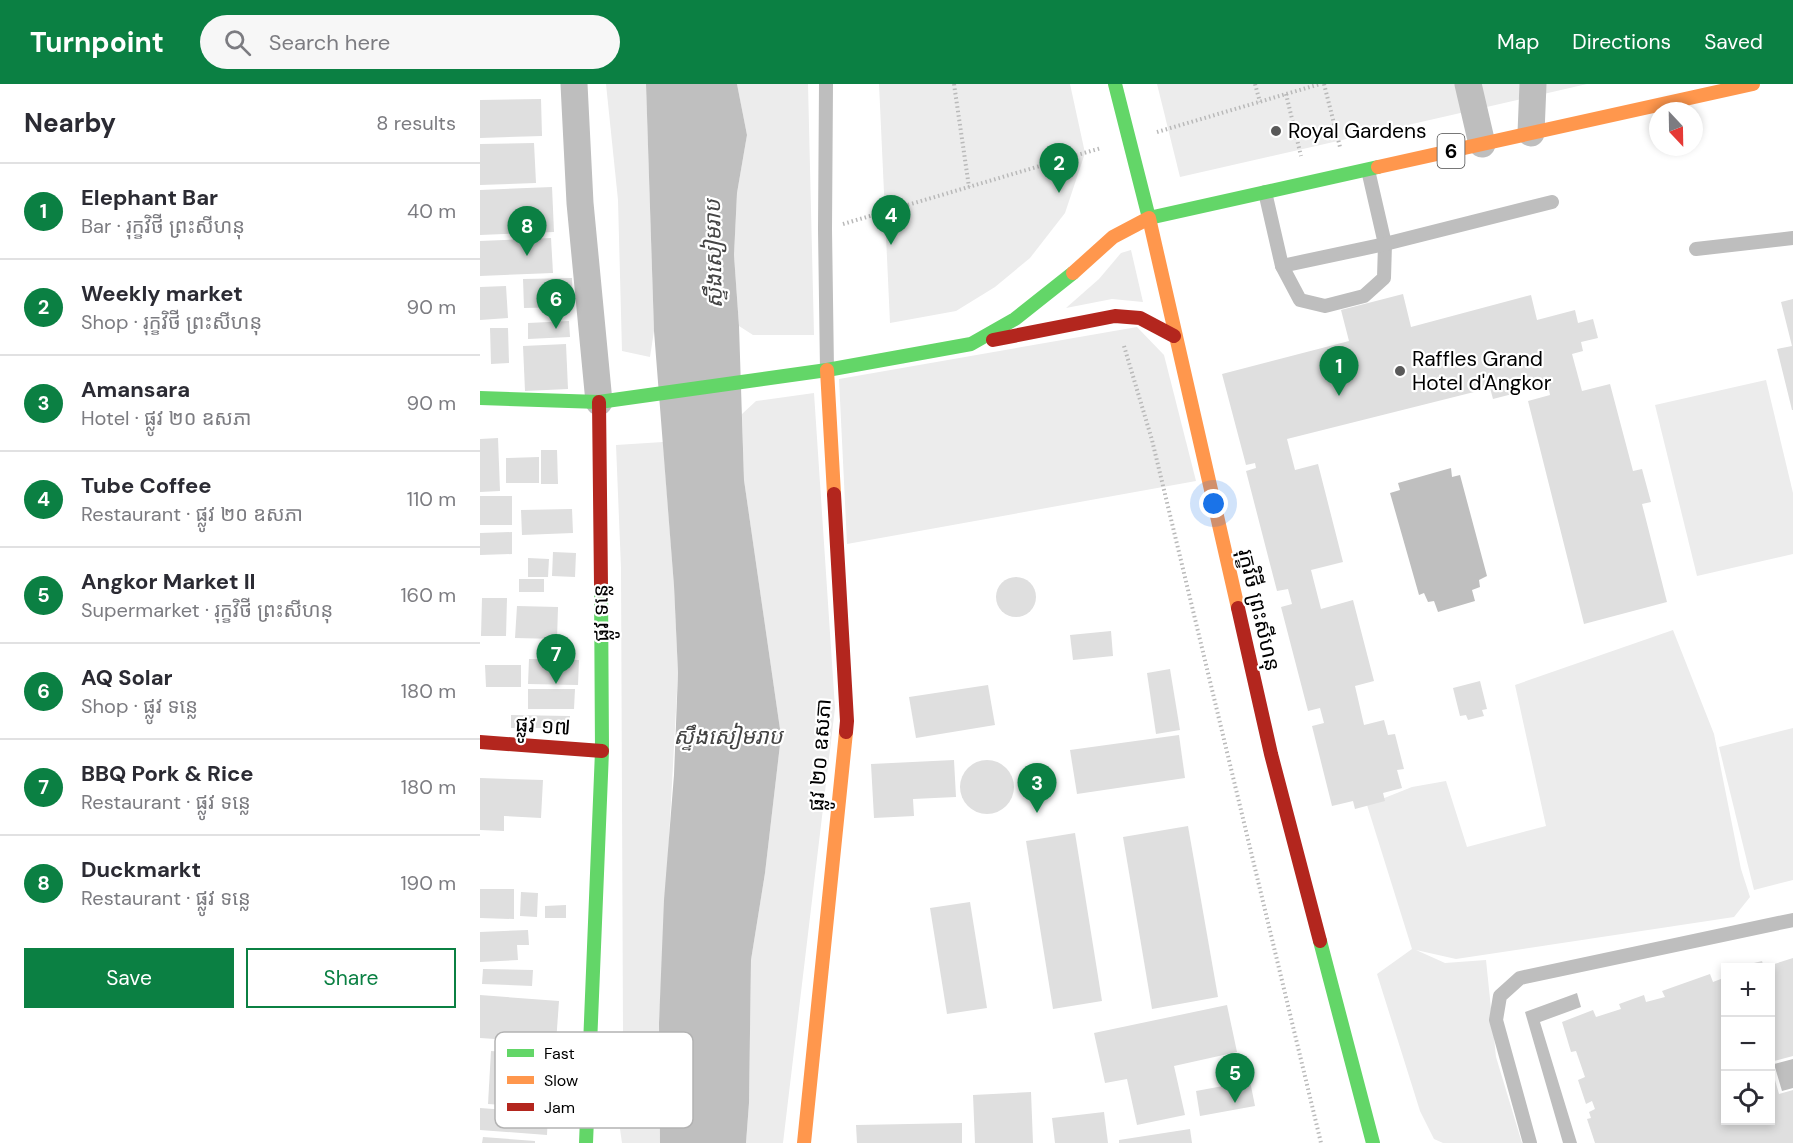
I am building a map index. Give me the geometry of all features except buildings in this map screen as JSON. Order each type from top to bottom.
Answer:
[{"type":"street","name":"ផ្លូវ ទន្លេ","points":[[574,84],[580,202],[599,402],[602,751],[591,1032]]},
{"type":"street","name":"រុក្ខវិថី ព្រះសីហនុ","points":[[1115,84],[1149,218],[1174,336],[1271,754],[1373,1143]]},
{"type":"street","points":[[1468,84],[1482,144]]},
{"type":"street","points":[[1531,133],[1533,84]]},
{"type":"street","name":"6","points":[[1149,218],[1753,84]]},
{"type":"street","points":[[971,344],[1015,320],[1067,279],[1113,237],[1149,218]]},
{"type":"street","points":[[480,398],[599,402],[643,397],[827,370],[1115,316],[1140,318],[1174,336]]},
{"type":"street","name":"ផ្លូវ ២០ ឧសភា","points":[[804,1143],[847,721],[827,370]]},
{"type":"street","name":"ផ្លូវ ១៧","points":[[480,742],[602,751]]},
{"type":"street","name":"ផ្លូវ ទន្លេ","points":[[586,1143],[587,1128]]},
{"type":"lane","points":[[826,84],[827,370]]},
{"type":"lane","points":[[1265,192],[1282,266],[1300,300],[1325,306],[1364,296],[1384,278],[1385,244],[1368,170]]},
{"type":"lane","points":[[1282,266],[1385,244],[1552,202]]},
{"type":"lane","points":[[1696,249],[1793,237]]},
{"type":"lane","points":[[1530,1143],[1496,1020],[1500,996],[1520,978],[1793,920]]},
{"type":"path","points":[[954,84],[969,187]]},
{"type":"path","points":[[1255,84],[1260,102]]},
{"type":"path","points":[[825,229],[1322,84],[1347,174]]},
{"type":"path","points":[[1286,94],[1308,183]]},
{"type":"path","points":[[1115,316],[1152,440],[1321,1143]]},
{"type":"shaded area","points":[[606,84],[646,84],[654,331],[650,357],[622,351],[618,200]]},
{"type":"shaded area","points":[[737,84],[808,84],[814,335],[753,335],[739,326],[734,255],[737,193],[747,135]]},
{"type":"shaded area","points":[[879,84],[1070,84],[1085,153],[1065,213],[1030,258],[995,287],[956,311],[890,323]]},
{"type":"shaded area","name":"Royal Gardens","points":[[1157,84],[1587,84],[1180,177]]},
{"type":"shaded area","points":[[1131,250],[1143,302],[1112,299],[1066,308],[1099,279],[1121,253]]},
{"type":"shaded area","points":[[1137,327],[1164,355],[1196,481],[847,544],[839,379]]},
{"type":"shaded area","points":[[1766,380],[1793,493],[1793,554],[1697,576],[1655,405]]},
{"type":"shaded area","points":[[814,393],[835,708],[783,1143],[746,1143],[749,1103],[751,960],[765,873],[781,736],[744,480],[742,414],[756,401]]},
{"type":"shaded area","points":[[663,442],[674,586],[678,673],[659,1032],[623,1032],[621,568],[616,445]]},
{"type":"shaded area","points":[[1673,630],[1714,734],[1741,869],[1750,897],[1734,917],[1456,959],[1416,950],[1445,963],[1486,960],[1496,1057],[1522,1143],[1443,1143],[1434,1139],[1420,1111],[1377,974],[1412,949],[1367,805],[1412,787],[1446,781],[1467,847],[1546,826],[1515,685]]},
{"type":"shaded area","points":[[1793,728],[1793,880],[1754,890],[1719,747]]},
{"type":"shaded area","points":[[620,1128],[660,1128],[660,1143],[622,1143]]},
{"type":"water","name":"ស្ទឹងសៀមរាប","points":[[646,84],[737,84],[747,135],[737,193],[734,255],[739,326],[744,480],[781,736],[765,873],[751,960],[749,1103],[746,1143],[660,1143],[660,1128],[693,1128],[693,1032],[659,1032],[664,900],[674,775],[678,673],[674,586],[654,331]]},
{"type":"water","points":[[1451,468],[1452,477],[1460,475],[1487,576],[1479,580],[1480,587],[1472,590],[1475,601],[1438,612],[1434,601],[1428,602],[1424,593],[1419,595],[1390,493],[1400,490],[1398,483]]},
{"type":"water","points":[[1577,993],[1581,1007],[1540,1022],[1577,1143],[1563,1143],[1525,1012]]},
{"type":"water","points":[[1793,1059],[1793,1088],[1782,1091],[1775,1064]]},
{"type":"traffic: fast","points":[[1115,84],[1149,218],[1378,167]]},
{"type":"traffic: fast","points":[[480,398],[599,402],[827,370],[971,344],[1015,319],[1073,273]]},
{"type":"traffic: fast","points":[[591,1032],[602,751],[601,585]]},
{"type":"traffic: fast","points":[[1320,941],[1373,1143]]},
{"type":"traffic: fast","points":[[586,1143],[587,1128]]},
{"type":"traffic: slow","points":[[1378,167],[1753,84]]},
{"type":"traffic: slow","points":[[1073,273],[1113,237],[1149,218],[1238,608]]},
{"type":"traffic: slow","points":[[827,370],[834,494]]},
{"type":"traffic: slow","points":[[804,1143],[846,732]]},
{"type":"traffic: jam","points":[[993,340],[1115,316],[1140,318],[1174,336]]},
{"type":"traffic: jam","points":[[599,402],[601,585]]},
{"type":"traffic: jam","points":[[834,494],[846,732]]},
{"type":"traffic: jam","points":[[1238,608],[1271,754],[1320,941]]},
{"type":"traffic: jam","points":[[480,742],[602,751]]},
{"type":"place","name":"Royal Gardens","points":[[1276,131]]},
{"type":"place","name":"Weekly market","points":[[1059,193]]},
{"type":"place","name":"Tube Coffee","points":[[891,245]]},
{"type":"place","name":"Duckmarkt","points":[[527,256]]},
{"type":"place","name":"AQ Solar","points":[[556,329]]},
{"type":"place","name":"Raffles Grand Hotel d'Angkor","points":[[1400,371]]},
{"type":"place","name":"Elephant Bar","points":[[1339,396]]},
{"type":"place","name":"BBQ Pork & Rice","points":[[556,684]]},
{"type":"place","name":"Amansara","points":[[1037,813]]},
{"type":"place","name":"Angkor Market II","points":[[1235,1103]]}]
